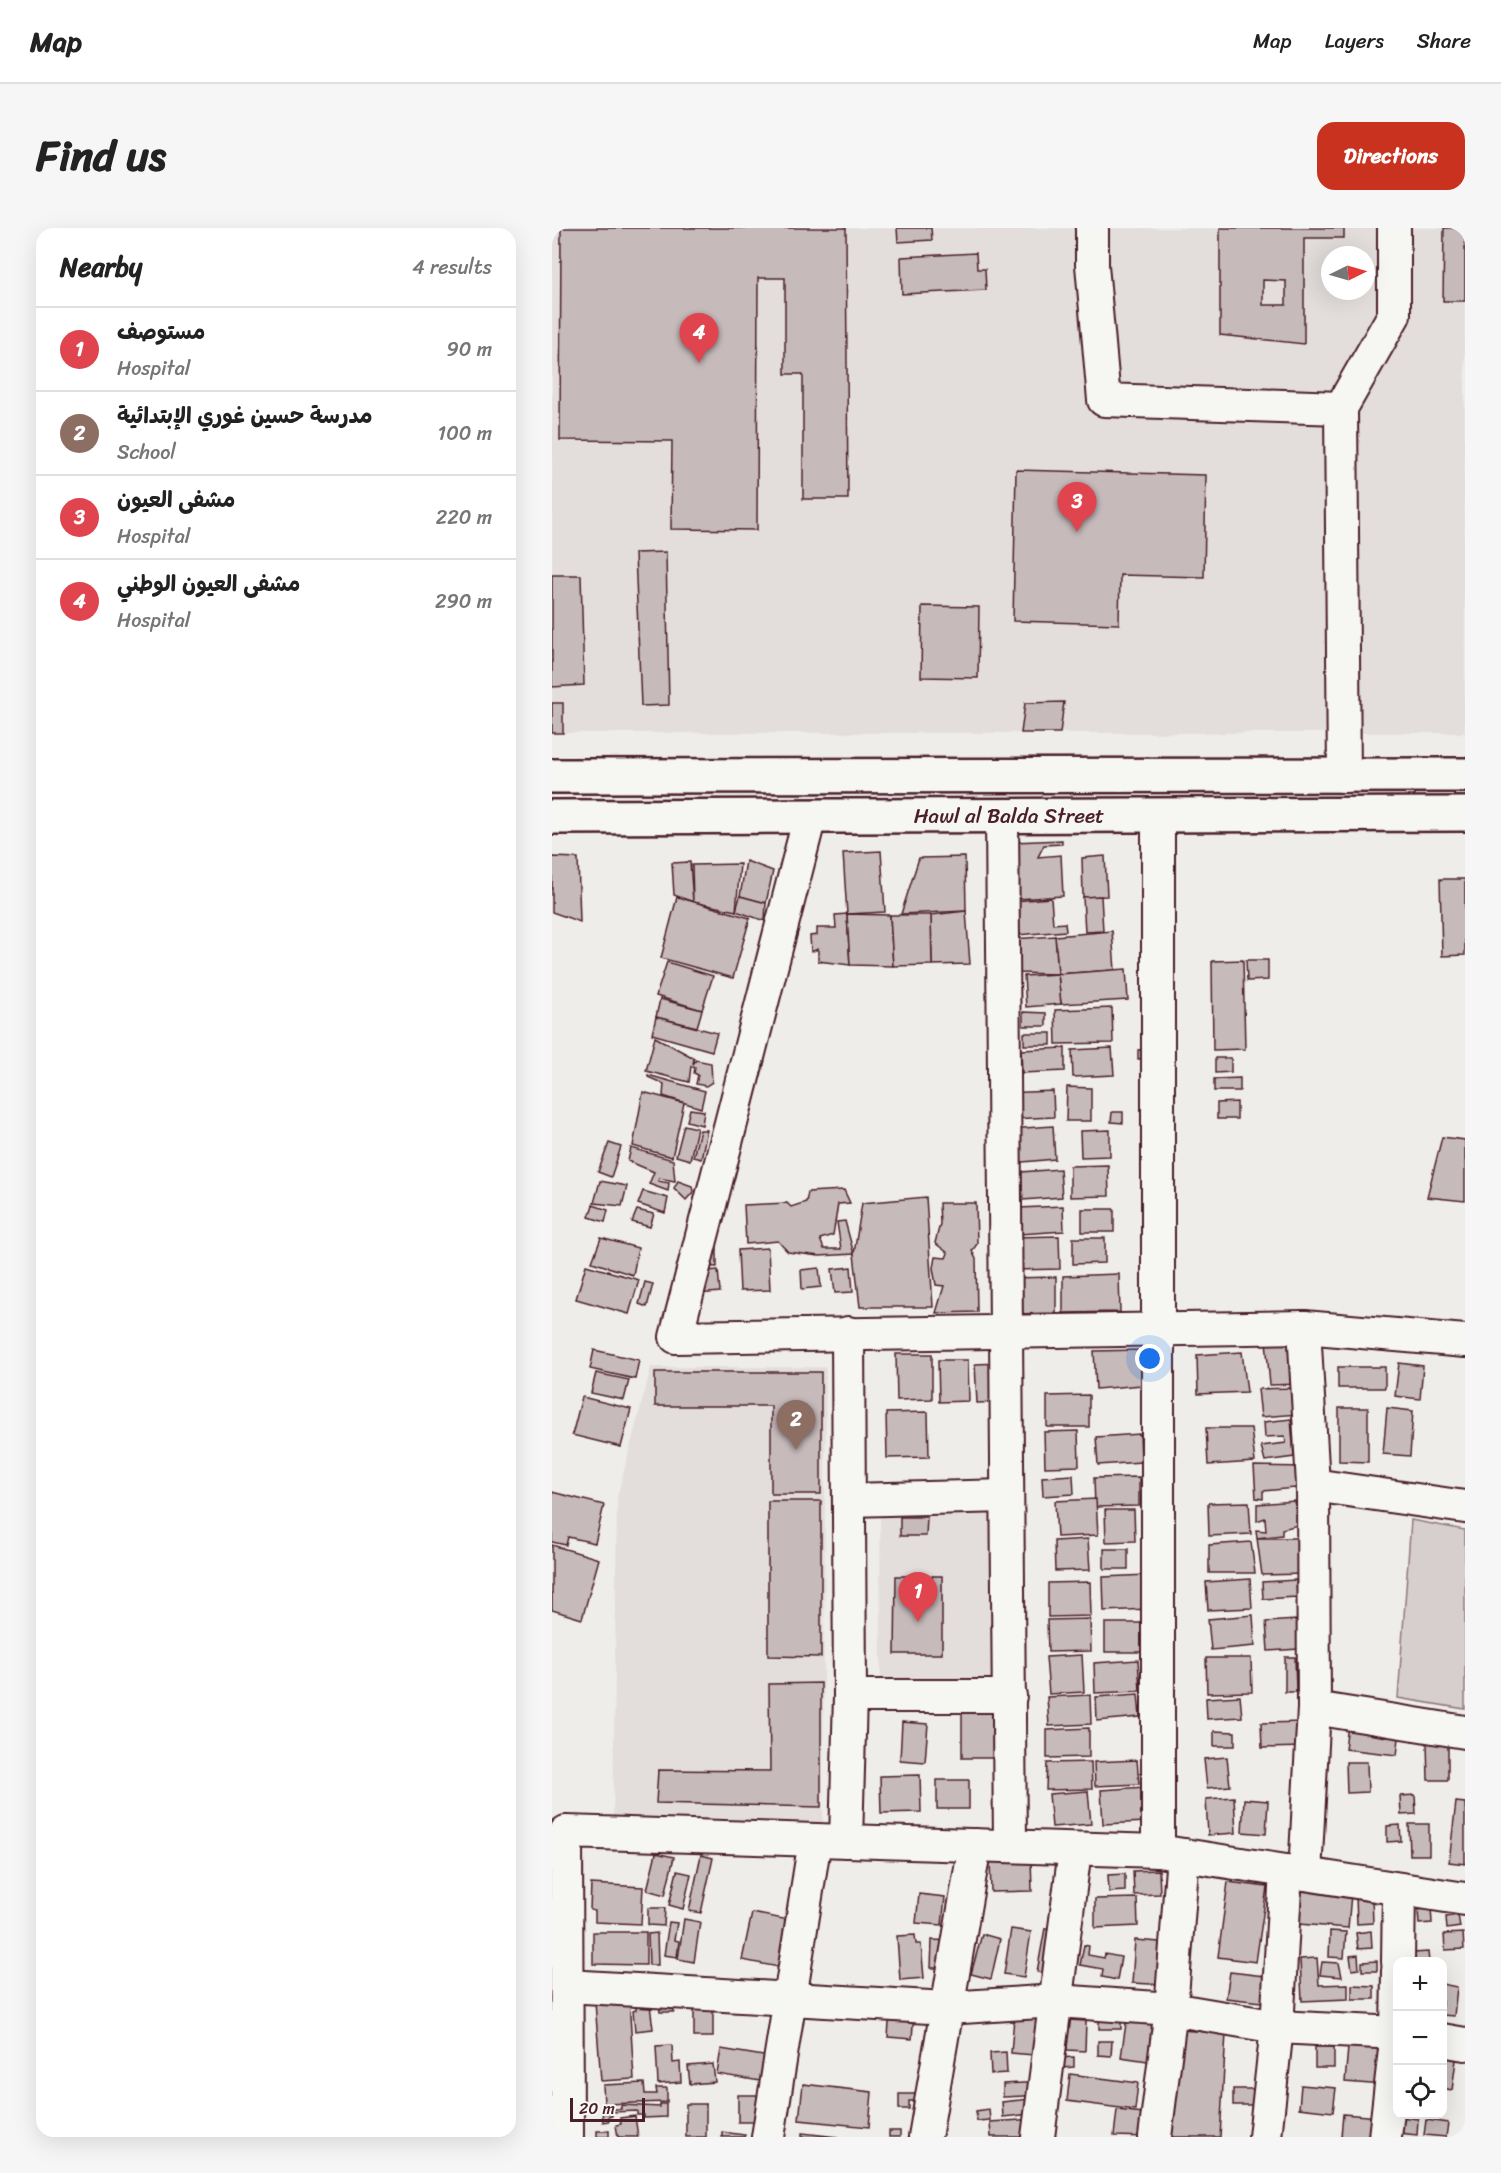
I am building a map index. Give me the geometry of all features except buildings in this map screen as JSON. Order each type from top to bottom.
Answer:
[{"type":"main road","name":"Hawl al Balda Street","points":[[552,776],[1465,775]]},
{"type":"main road","name":"Hawl al Balda Street","points":[[552,817],[1465,814]]},
{"type":"street","points":[[1092,228],[1092,265],[1104,400],[1341,408]]},
{"type":"street","points":[[1344,776],[1341,408],[1394,315],[1394,228]]},
{"type":"street","points":[[1155,2137],[1171,2009],[1170,1853],[1158,1329],[1158,815]]},
{"type":"street","points":[[810,816],[676,1337],[1304,1327],[1465,1341]]},
{"type":"street","points":[[1002,816],[1010,1846]]},
{"type":"street","points":[[1265,2137],[1314,1708],[1313,1485],[1304,1327]]},
{"type":"street","points":[[768,2137],[790,1999],[830,1841],[850,1696],[848,1334]]},
{"type":"street","points":[[1313,1485],[1465,1507]]},
{"type":"street","points":[[849,1500],[1007,1496]]},
{"type":"street","points":[[850,1696],[1010,1696]]},
{"type":"street","points":[[1314,1708],[1465,1732]]},
{"type":"street","points":[[567,2137],[566,1832],[1170,1853],[1465,1899]]},
{"type":"street","points":[[924,2137],[975,1845]]},
{"type":"street","points":[[1038,2137],[1075,1850]]},
{"type":"street","points":[[1398,1957],[1399,1888]]},
{"type":"street","points":[[567,1986],[947,2008],[1057,2001],[1171,2009],[1277,2026],[1393,2032]]},
{"type":"street","points":[[1447,2041],[1465,2044]]},
{"type":"street","points":[[1385,2137],[1393,2065]]},
{"type":"shaded area","points":[[552,228],[1465,228],[1465,733],[552,733]]},
{"type":"shaded area","points":[[651,1367],[826,1367],[823,1822],[613,1821],[617,1497]]},
{"type":"shaded area","points":[[993,1509],[992,1678],[881,1678],[880,1510]]},
{"type":"shaded area","points":[[1411,1520],[1465,1530],[1465,1709],[1398,1698]]},
{"type":"place","name":"مشفى العيون الوطني","points":[[699,363]]},
{"type":"place","name":"مشفى العيون","points":[[1077,532]]},
{"type":"place","name":"مدرسة حسين غوري الإبتدائية","points":[[796,1450]]},
{"type":"place","name":"مستوصف","points":[[918,1622]]}]
